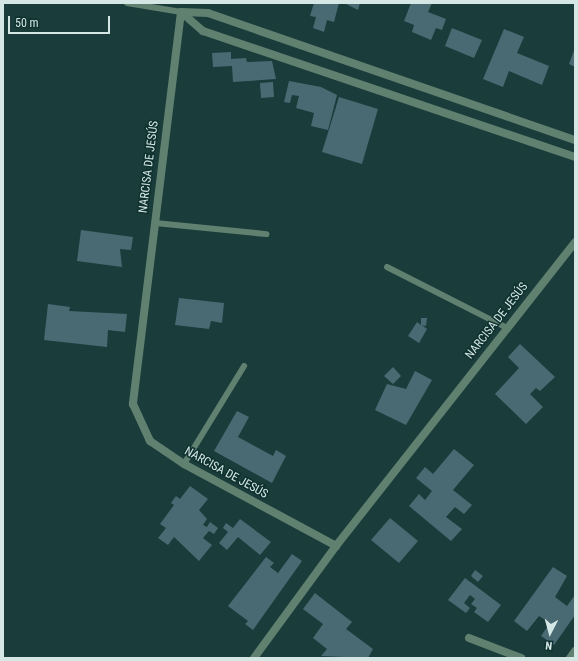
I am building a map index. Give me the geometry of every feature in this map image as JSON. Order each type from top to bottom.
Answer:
[{"type":"street","points":[[181,12],[208,13],[575,140]]},
{"type":"street","points":[[181,12],[203,31],[575,157]]},
{"type":"street","name":"NARCISA DE JESÚS","points":[[181,12],[133,404],[150,440],[184,464],[336,546],[575,242]]},
{"type":"street","points":[[254,658],[336,546]]},
{"type":"street","points":[[469,638],[507,656],[521,658]]},
{"type":"street","points":[[570,658],[575,651]]},
{"type":"lane","points":[[126,3],[181,12]]},
{"type":"lane","points":[[155,223],[266,234]]},
{"type":"lane","points":[[387,267],[507,328]]},
{"type":"lane","points":[[184,464],[244,366]]},
{"type":"building","points":[[314,3],[339,3],[334,22],[327,20],[324,32],[313,28],[316,17],[310,16]]},
{"type":"building","points":[[344,3],[360,3],[358,10]]},
{"type":"building","points":[[411,3],[432,3],[428,12],[446,19],[442,30],[436,28],[431,40],[412,32],[414,25],[404,21]]},
{"type":"building","points":[[452,28],[482,40],[474,58],[445,46]]},
{"type":"building","points":[[504,29],[524,37],[517,53],[549,66],[542,85],[509,71],[503,87],[483,79]]},
{"type":"building","points":[[575,48],[575,67],[569,64]]},
{"type":"building","points":[[231,52],[231,59],[246,58],[247,62],[272,61],[276,79],[233,82],[232,66],[213,67],[212,53]]},
{"type":"building","points":[[289,81],[321,87],[337,95],[328,130],[311,126],[314,113],[296,108],[299,96],[292,95],[290,103],[284,102]]},
{"type":"building","points":[[273,82],[274,97],[261,98],[260,83]]},
{"type":"building","points":[[339,97],[378,109],[362,164],[322,152]]},
{"type":"building","points":[[81,230],[133,237],[131,250],[120,249],[122,267],[77,261]]},
{"type":"building","points":[[179,298],[224,303],[222,323],[211,321],[209,329],[175,325]]},
{"type":"building","points":[[48,304],[70,307],[69,311],[127,314],[125,332],[108,330],[107,347],[44,340]]},
{"type":"building","points":[[421,318],[427,318],[426,326],[422,325],[427,329],[419,343],[408,336],[417,322],[421,325]]},
{"type":"building","points":[[520,344],[555,377],[540,391],[536,388],[530,394],[543,407],[526,424],[495,394],[519,368],[508,357]]},
{"type":"building","points":[[393,367],[401,376],[393,384],[384,376]]},
{"type":"building","points":[[415,371],[432,380],[406,425],[375,410],[387,384],[406,389]]},
{"type":"building","points":[[237,411],[249,417],[238,437],[273,456],[276,450],[286,456],[272,483],[214,451]]},
{"type":"building","points":[[454,449],[474,465],[453,490],[472,505],[464,514],[455,507],[446,517],[462,529],[451,541],[409,506],[419,494],[425,500],[432,491],[416,478],[425,467],[433,474]]},
{"type":"building","points":[[190,486],[208,499],[199,510],[207,519],[203,525],[207,527],[210,522],[218,528],[214,534],[209,531],[203,538],[212,545],[199,561],[174,537],[168,545],[158,538],[166,528],[160,524],[174,505],[171,503],[176,496],[180,499]]},
{"type":"building","points":[[390,518],[418,541],[399,563],[371,540]]},
{"type":"building","points":[[240,519],[271,542],[260,555],[238,537],[227,550],[219,543],[228,532],[223,528],[226,523],[233,528]]},
{"type":"building","points":[[292,554],[302,561],[253,630],[245,624],[248,621],[228,606],[266,557],[274,563],[270,567],[278,573]]},
{"type":"building","points":[[553,567],[567,576],[555,597],[567,606],[575,595],[575,615],[554,645],[541,636],[550,623],[539,616],[527,631],[514,621]]},
{"type":"building","points":[[475,570],[483,576],[478,582],[471,576]]},
{"type":"building","points":[[465,578],[501,605],[488,622],[474,612],[477,608],[471,604],[475,599],[470,595],[464,603],[470,608],[466,613],[448,600]]},
{"type":"building","points":[[315,593],[352,622],[346,629],[373,649],[368,658],[321,656],[327,649],[313,638],[323,624],[303,609]]}]
